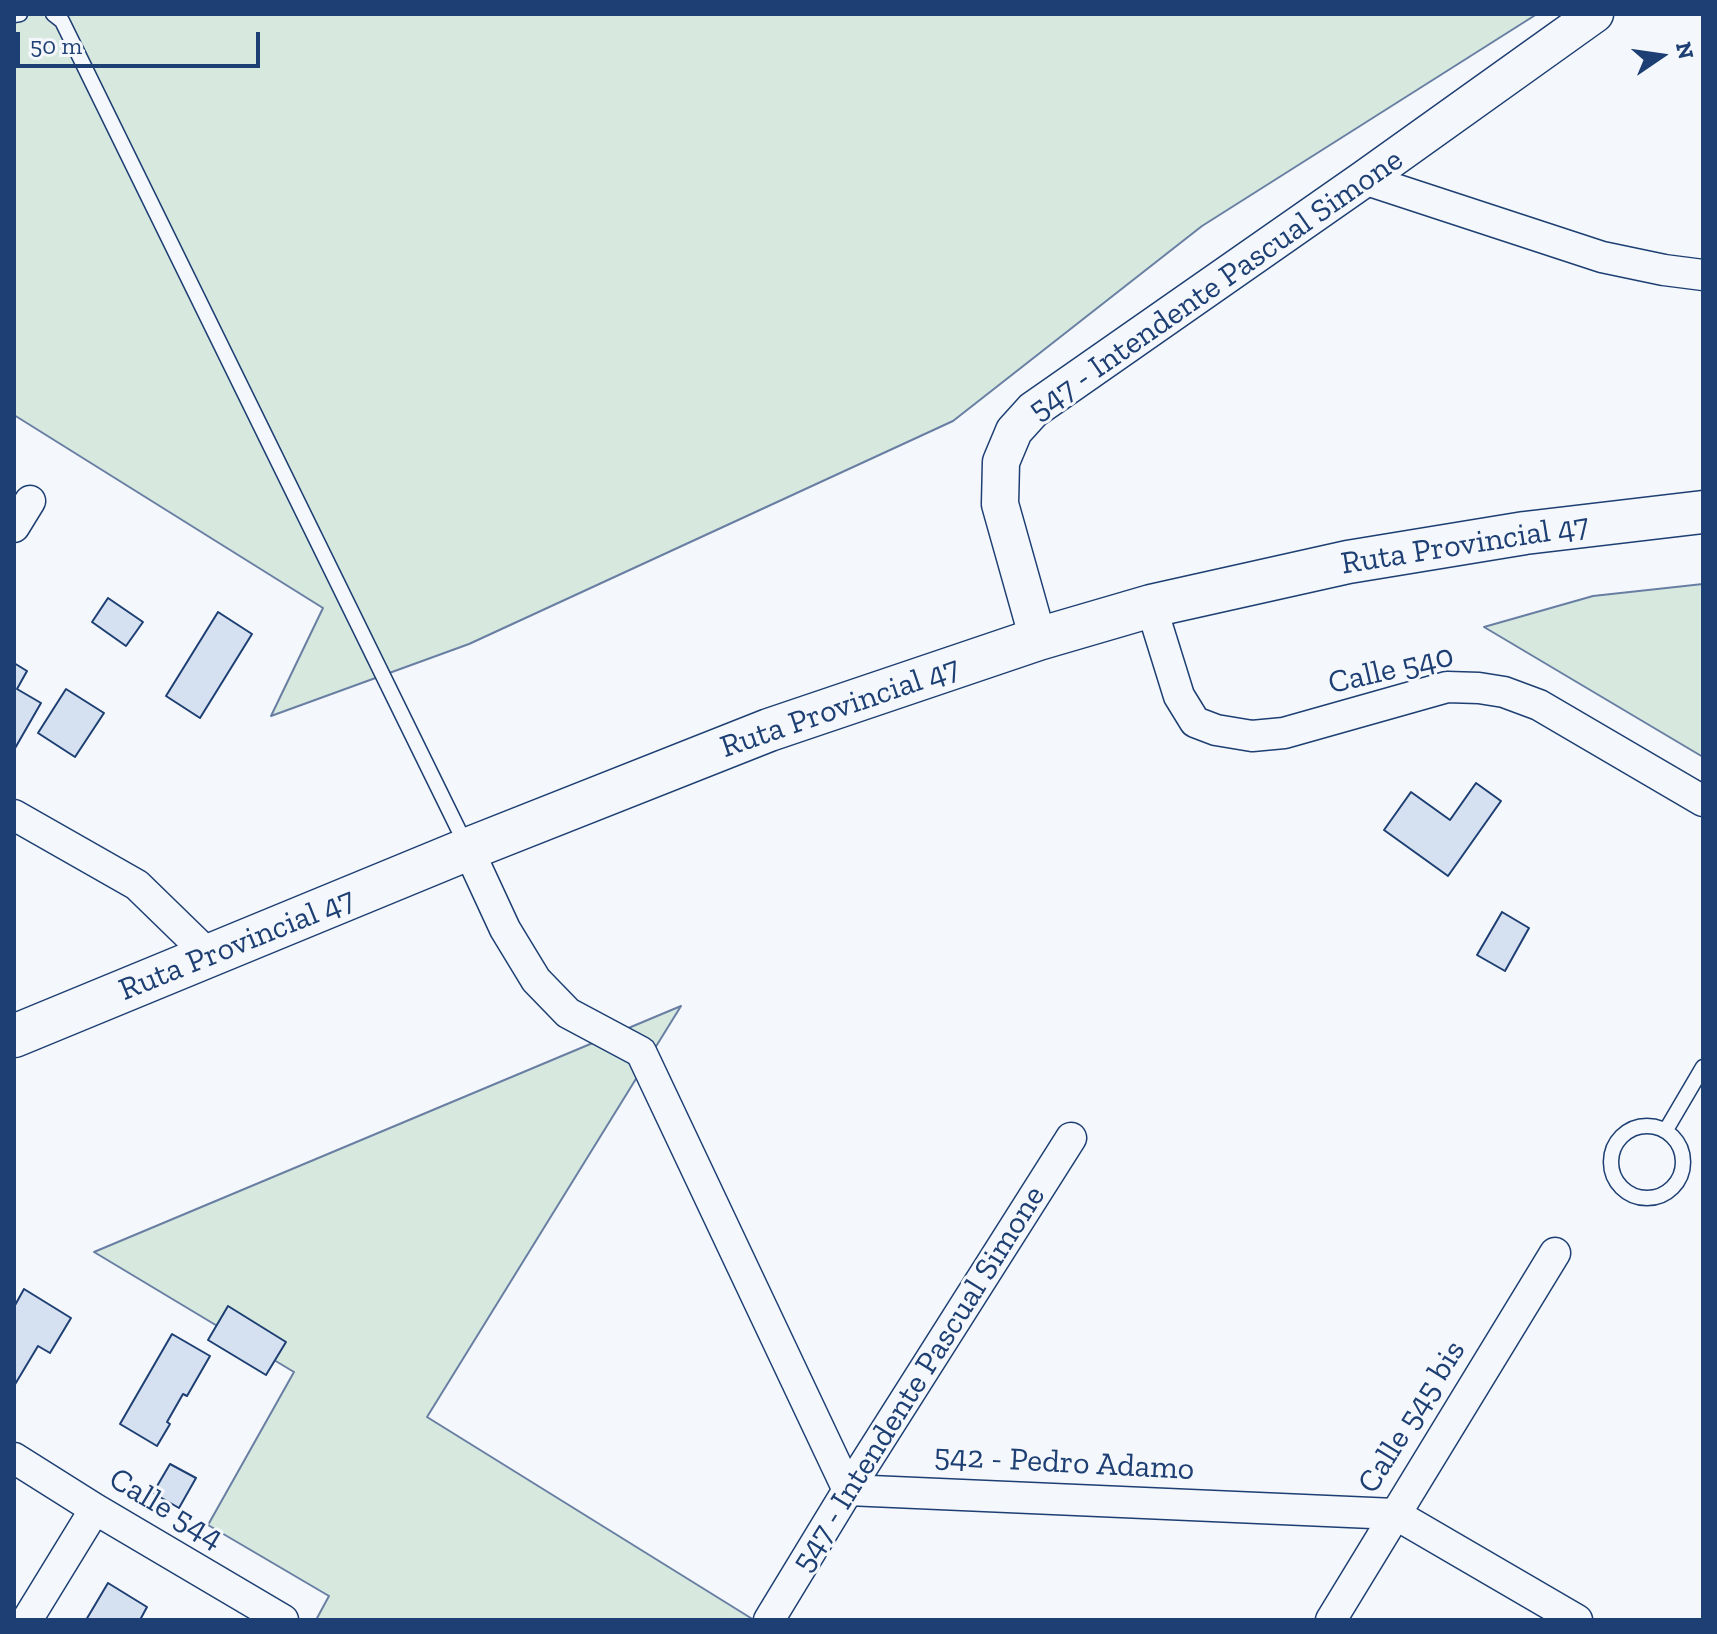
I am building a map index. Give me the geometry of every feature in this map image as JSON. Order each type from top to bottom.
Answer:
[{"type":"main road","name":"Ruta Provincial 47","points":[[14,1036],[468,849],[769,730],[1038,639],[1151,606],[1348,562],[1616,521],[1703,512]]},
{"type":"street","name":"547 - Intendente Pascual Simone","points":[[1038,639],[1000,504],[1001,462],[1014,431],[1033,410],[1595,14]]},
{"type":"street","points":[[1364,179],[1602,257],[1703,275]]},
{"type":"street","points":[[14,527],[30,501]]},
{"type":"street","name":"Calle 540","points":[[1151,606],[1179,696],[1195,722],[1216,730],[1252,736],[1284,733],[1447,687],[1479,688],[1504,692],[1539,705],[1703,801]]},
{"type":"street","points":[[14,815],[137,885],[211,957]]},
{"type":"street","points":[[468,849],[505,929],[536,980],[568,1013],[641,1052],[848,1490]]},
{"type":"street","name":"547 - Intendente Pascual Simone","points":[[769,1620],[1071,1138]]},
{"type":"street","name":"Calle 545 bis","points":[[1331,1620],[1555,1253]]},
{"type":"street","name":"Calle 544","points":[[14,1458],[283,1620]]},
{"type":"street","name":"542 - Pedro Adamo","points":[[848,1490],[1395,1514],[1577,1620]]},
{"type":"street","points":[[27,1620],[95,1509]]},
{"type":"lane","points":[[14,15],[20,14]]},
{"type":"lane","points":[[53,14],[62,21],[468,849]]},
{"type":"lane","points":[[1666,1130],[1703,1067]]},
{"type":"lane","points":[[1655,1126],[1666,1130],[1681,1149],[1682,1173],[1676,1184],[1667,1193],[1655,1197],[1643,1198],[1631,1194],[1622,1187],[1611,1167],[1616,1144],[1632,1128],[1655,1126]]},
{"type":"shaded area","points":[[14,14],[1537,14],[1202,226],[953,421],[469,644],[271,716],[323,608],[14,415]]},
{"type":"shaded area","points":[[1703,584],[1703,757],[1484,627],[1593,596]]},
{"type":"shaded area","points":[[681,1006],[427,1417],[754,1620],[316,1620],[329,1596],[208,1525],[294,1372],[94,1252]]},
{"type":"building","points":[[108,598],[143,622],[126,646],[92,622]]},
{"type":"building","points":[[218,612],[252,634],[200,718],[166,696]]},
{"type":"building","points":[[14,663],[27,671],[17,689],[41,703],[14,750]]},
{"type":"building","points":[[66,689],[104,713],[75,757],[38,733]]},
{"type":"building","points":[[1476,783],[1501,801],[1448,876],[1384,830],[1411,792],[1450,820]]},
{"type":"building","points":[[1502,912],[1529,928],[1505,971],[1477,955]]},
{"type":"building","points":[[24,1289],[71,1318],[50,1353],[38,1346],[14,1386],[14,1307]]},
{"type":"building","points":[[228,1306],[286,1342],[266,1375],[208,1340]]},
{"type":"building","points":[[172,1334],[210,1356],[187,1396],[183,1394],[157,1446],[120,1424]]},
{"type":"building","points":[[170,1464],[196,1478],[179,1508],[153,1493]]},
{"type":"building","points":[[108,1583],[147,1607],[140,1620],[86,1620]]}]
